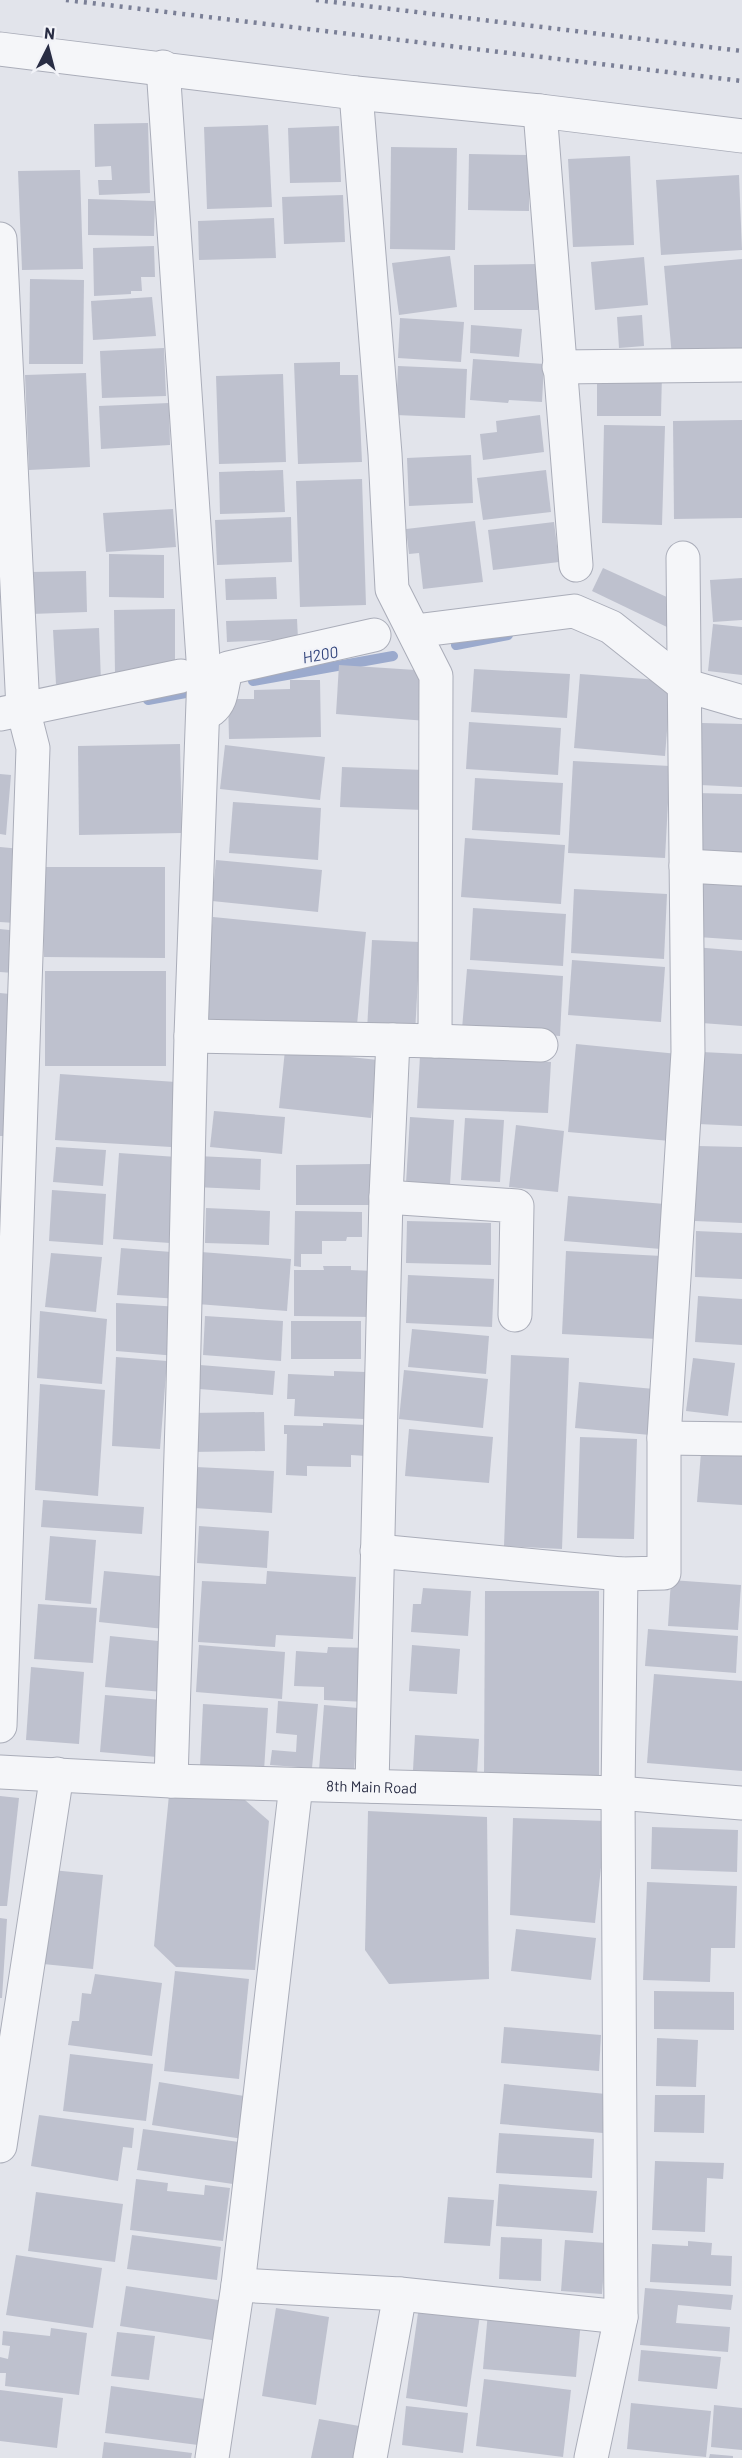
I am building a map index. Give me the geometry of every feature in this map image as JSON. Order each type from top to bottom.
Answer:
[{"type":"street","points":[[0,48],[356,93],[540,111],[742,136]]},
{"type":"street","points":[[163,67],[204,674],[191,1036],[171,1781]]},
{"type":"street","points":[[356,93],[385,454],[392,589],[436,676],[435,1041]]},
{"type":"street","points":[[540,111],[576,565]]},
{"type":"street","points":[[0,239],[12,711],[33,748],[0,1726]]},
{"type":"street","points":[[559,367],[742,365]]},
{"type":"street","points":[[377,1551],[621,1574],[664,1573],[664,1438],[688,1052],[683,558]]},
{"type":"street","points":[[415,631],[573,611],[611,627],[684,685],[742,702]]},
{"type":"street","points":[[203,714],[214,708],[221,697],[222,678],[228,668],[374,635]]},
{"type":"street","points":[[12,711],[181,676]]},
{"type":"street","points":[[686,866],[742,869]]},
{"type":"street","points":[[191,1036],[541,1045]]},
{"type":"street","points":[[372,1786],[386,1197],[393,1040]]},
{"type":"street","points":[[386,1197],[516,1206],[515,1315]]},
{"type":"street","points":[[664,1438],[742,1439]]},
{"type":"street","points":[[591,2458],[621,2317],[618,1793],[621,1574]]},
{"type":"street","name":"8th Main Road","points":[[0,1772],[171,1781],[618,1793],[742,1803]]},
{"type":"street","points":[[0,2146],[57,1774]]},
{"type":"street","points":[[212,2458],[238,2285],[296,1785]]},
{"type":"street","points":[[238,2285],[400,2294],[621,2317]]},
{"type":"street","points":[[370,2458],[400,2294]]},
{"type":"building","points":[[148,123],[150,193],[99,195],[98,180],[112,180],[111,166],[95,167],[94,124]]},
{"type":"building","points":[[268,125],[272,207],[207,209],[204,127]]},
{"type":"building","points":[[339,126],[341,182],[290,183],[288,128]]},
{"type":"building","points":[[391,147],[457,148],[455,250],[390,249]]},
{"type":"building","points":[[469,154],[529,155],[529,211],[468,210]]},
{"type":"building","points":[[630,156],[634,245],[573,247],[568,159]]},
{"type":"building","points":[[80,170],[83,269],[22,270],[18,171]]},
{"type":"building","points":[[739,175],[742,250],[661,255],[656,180]]},
{"type":"building","points":[[343,195],[345,242],[284,244],[282,197]]},
{"type":"building","points":[[88,199],[155,201],[154,236],[88,235]]},
{"type":"building","points":[[274,218],[276,258],[199,260],[198,221]]},
{"type":"building","points":[[154,246],[155,277],[141,277],[142,291],[131,291],[131,294],[94,296],[93,248]]},
{"type":"building","points":[[450,256],[457,307],[399,315],[392,263]]},
{"type":"building","points":[[644,257],[648,305],[595,310],[591,262]]},
{"type":"building","points":[[742,259],[742,351],[672,357],[664,266]]},
{"type":"building","points":[[538,264],[538,310],[474,310],[474,265]]},
{"type":"building","points":[[30,279],[84,280],[83,364],[29,364]]},
{"type":"building","points":[[152,297],[156,336],[93,340],[91,301]]},
{"type":"building","points":[[642,315],[644,346],[619,348],[617,317]]},
{"type":"building","points":[[400,318],[464,322],[461,362],[398,358]]},
{"type":"building","points":[[471,325],[522,329],[519,357],[470,353]]},
{"type":"building","points":[[164,348],[166,396],[102,398],[100,351]]},
{"type":"building","points":[[473,359],[544,364],[542,402],[509,400],[508,403],[470,400]]},
{"type":"building","points":[[340,362],[340,375],[358,375],[362,462],[298,464],[294,363]]},
{"type":"building","points":[[398,366],[467,369],[465,418],[396,415]]},
{"type":"building","points":[[597,372],[662,373],[661,416],[597,416]]},
{"type":"building","points":[[86,373],[90,467],[29,470],[25,375]]},
{"type":"building","points":[[283,374],[286,462],[219,464],[216,376]]},
{"type":"building","points":[[169,403],[170,445],[101,449],[99,406]]},
{"type":"building","points":[[540,415],[544,452],[483,460],[480,434],[497,432],[496,421]]},
{"type":"building","points":[[742,420],[742,518],[674,519],[673,421]]},
{"type":"building","points":[[604,425],[665,426],[662,525],[602,523]]},
{"type":"building","points":[[471,455],[473,503],[409,506],[407,458]]},
{"type":"building","points":[[283,470],[285,512],[220,514],[219,472]]},
{"type":"building","points":[[546,470],[551,512],[483,520],[477,478]]},
{"type":"building","points":[[362,479],[366,605],[300,607],[296,481]]},
{"type":"building","points":[[173,509],[176,547],[106,552],[103,513]]},
{"type":"building","points":[[291,517],[292,562],[217,565],[215,520]]},
{"type":"building","points":[[475,521],[483,582],[423,589],[419,553],[409,554],[406,529]]},
{"type":"building","points":[[554,522],[559,562],[493,570],[488,530]]},
{"type":"building","points":[[109,554],[164,555],[164,598],[109,597]]},
{"type":"building","points":[[603,568],[680,603],[669,628],[592,591]]},
{"type":"building","points":[[86,571],[87,612],[31,614],[30,572]]},
{"type":"building","points":[[276,577],[277,599],[226,600],[225,579]]},
{"type":"building","points":[[742,578],[742,620],[713,622],[710,580]]},
{"type":"building","points":[[175,609],[175,671],[115,672],[114,610]]},
{"type":"building","points":[[297,619],[298,639],[227,642],[226,621]]},
{"type":"building","points":[[713,624],[742,627],[742,675],[708,671]]},
{"type":"building","points":[[99,628],[101,682],[56,684],[53,630]]},
{"type":"building","points":[[339,665],[431,671],[427,721],[336,714]]},
{"type":"building","points":[[474,669],[570,674],[567,718],[471,712]]},
{"type":"building","points":[[580,674],[671,681],[665,756],[574,748]]},
{"type":"building","points":[[290,680],[320,680],[321,737],[229,739],[228,699],[254,699],[254,690],[290,689]]},
{"type":"building","points":[[469,722],[561,728],[558,775],[466,769]]},
{"type":"building","points":[[702,723],[742,724],[742,787],[700,785]]},
{"type":"building","points":[[180,744],[182,833],[79,835],[78,746]]},
{"type":"building","points":[[225,745],[325,757],[320,800],[220,789]]},
{"type":"building","points":[[573,761],[670,766],[665,858],[568,853]]},
{"type":"building","points":[[342,767],[425,770],[424,810],[340,807]]},
{"type":"building","points":[[0,774],[11,775],[6,835],[0,834]]},
{"type":"building","points":[[475,778],[563,783],[560,835],[472,830]]},
{"type":"building","points":[[695,793],[742,794],[742,856],[692,854]]},
{"type":"building","points":[[233,802],[321,808],[318,860],[229,853]]},
{"type":"building","points":[[465,838],[565,845],[561,904],[461,897]]},
{"type":"building","points":[[0,847],[21,849],[15,923],[0,922]]},
{"type":"building","points":[[216,860],[322,870],[318,912],[212,901]]},
{"type":"building","points":[[44,867],[165,867],[165,958],[44,957]]},
{"type":"building","points":[[702,880],[742,883],[742,940],[698,937]]},
{"type":"building","points":[[574,889],[667,894],[664,959],[571,953]]},
{"type":"building","points":[[473,908],[566,914],[563,966],[470,960]]},
{"type":"building","points":[[213,917],[366,932],[356,1035],[202,1019]]},
{"type":"building","points":[[0,929],[18,931],[13,973],[0,972]]},
{"type":"building","points":[[372,940],[420,942],[415,1033],[367,1030]]},
{"type":"building","points":[[694,947],[742,951],[742,1026],[688,1022]]},
{"type":"building","points":[[572,960],[665,967],[661,1022],[568,1015]]},
{"type":"building","points":[[467,969],[563,976],[560,1036],[462,1029]]},
{"type":"building","points":[[45,971],[166,971],[166,1066],[45,1066]]},
{"type":"building","points":[[0,993],[10,994],[5,1136],[0,1136]]},
{"type":"building","points":[[576,1044],[678,1054],[670,1141],[568,1132]]},
{"type":"building","points":[[285,1050],[378,1060],[371,1118],[279,1108]]},
{"type":"building","points":[[702,1052],[742,1054],[742,1126],[698,1124]]},
{"type":"building","points":[[420,1056],[551,1062],[548,1113],[417,1108]]},
{"type":"building","points":[[60,1074],[176,1082],[171,1147],[55,1140]]},
{"type":"building","points":[[214,1111],[285,1117],[282,1154],[210,1147]]},
{"type":"building","points":[[410,1117],[454,1120],[450,1185],[406,1183]]},
{"type":"building","points":[[465,1118],[504,1120],[500,1182],[461,1180]]},
{"type":"building","points":[[516,1125],[564,1131],[558,1192],[509,1187]]},
{"type":"building","points":[[698,1146],[742,1147],[742,1223],[695,1221]]},
{"type":"building","points":[[56,1147],[106,1150],[103,1186],[53,1182]]},
{"type":"building","points":[[119,1153],[177,1157],[170,1243],[113,1239]]},
{"type":"building","points":[[197,1156],[261,1159],[260,1190],[195,1187]]},
{"type":"building","points":[[372,1164],[372,1205],[296,1205],[296,1165]]},
{"type":"building","points":[[52,1190],[106,1194],[103,1245],[49,1241]]},
{"type":"building","points":[[568,1196],[665,1204],[661,1249],[564,1241]]},
{"type":"building","points":[[206,1208],[270,1211],[269,1245],[205,1243]]},
{"type":"building","points":[[295,1211],[362,1212],[362,1237],[347,1237],[346,1241],[322,1241],[322,1254],[301,1254],[301,1267],[294,1266]]},
{"type":"building","points":[[407,1221],[491,1223],[491,1265],[406,1263]]},
{"type":"building","points":[[696,1231],[742,1233],[742,1279],[695,1277]]},
{"type":"building","points":[[121,1248],[184,1253],[180,1299],[117,1295]]},
{"type":"building","points":[[566,1251],[662,1256],[657,1339],[562,1334]]},
{"type":"building","points":[[201,1252],[291,1259],[287,1311],[197,1304]]},
{"type":"building","points":[[51,1253],[102,1257],[96,1312],[45,1307]]},
{"type":"building","points":[[323,1266],[351,1266],[351,1270],[375,1271],[374,1317],[294,1316],[294,1270],[324,1270]]},
{"type":"building","points":[[408,1275],[494,1279],[492,1327],[406,1323]]},
{"type":"building","points":[[698,1296],[742,1299],[742,1345],[695,1342]]},
{"type":"building","points":[[116,1303],[180,1307],[177,1356],[116,1351]]},
{"type":"building","points":[[40,1311],[107,1319],[102,1384],[37,1378]]},
{"type":"building","points":[[205,1316],[283,1321],[281,1361],[203,1355]]},
{"type":"building","points":[[291,1321],[361,1321],[361,1359],[291,1359]]},
{"type":"building","points":[[412,1329],[489,1336],[486,1374],[408,1367]]},
{"type":"building","points":[[511,1355],[569,1358],[562,1549],[504,1546]]},
{"type":"building","points":[[116,1357],[167,1361],[160,1449],[112,1446]]},
{"type":"building","points":[[693,1358],[735,1363],[728,1416],[686,1411]]},
{"type":"building","points":[[200,1365],[275,1371],[273,1395],[199,1389]]},
{"type":"building","points":[[404,1370],[488,1379],[483,1428],[399,1419]]},
{"type":"building","points":[[334,1371],[366,1372],[364,1419],[294,1416],[295,1399],[287,1399],[288,1374],[334,1376]]},
{"type":"building","points":[[579,1382],[654,1389],[650,1435],[575,1428]]},
{"type":"building","points":[[40,1384],[105,1390],[98,1496],[35,1490]]},
{"type":"building","points":[[264,1412],[265,1451],[191,1452],[190,1413]]},
{"type":"building","points":[[323,1423],[367,1425],[366,1456],[351,1455],[351,1467],[307,1466],[307,1476],[286,1475],[287,1434],[284,1434],[284,1425],[323,1426]]},
{"type":"building","points":[[409,1429],[493,1437],[489,1483],[405,1476]]},
{"type":"building","points":[[580,1437],[637,1439],[634,1539],[577,1538]]},
{"type":"building","points":[[702,1440],[742,1443],[742,1505],[697,1502]]},
{"type":"building","points":[[196,1467],[274,1471],[272,1513],[194,1508]]},
{"type":"building","points":[[43,1500],[144,1507],[142,1534],[41,1527]]},
{"type":"building","points":[[199,1526],[269,1531],[267,1568],[197,1563]]},
{"type":"building","points":[[50,1536],[96,1540],[91,1604],[45,1600]]},
{"type":"building","points":[[104,1571],[170,1577],[164,1629],[99,1622]]},
{"type":"building","points":[[267,1571],[356,1577],[353,1639],[276,1635],[275,1647],[198,1642],[202,1581],[266,1584]]},
{"type":"building","points":[[671,1580],[741,1585],[738,1630],[668,1626]]},
{"type":"building","points":[[423,1588],[471,1591],[468,1636],[411,1632],[413,1604],[421,1604]]},
{"type":"building","points":[[485,1591],[599,1591],[599,1776],[484,1775]]},
{"type":"building","points":[[38,1604],[97,1608],[93,1663],[34,1659]]},
{"type":"building","points":[[648,1629],[738,1636],[736,1673],[645,1666]]},
{"type":"building","points":[[110,1636],[168,1642],[163,1692],[105,1687]]},
{"type":"building","points":[[199,1645],[285,1652],[282,1699],[196,1692]]},
{"type":"building","points":[[412,1645],[460,1649],[457,1694],[409,1691]]},
{"type":"building","points":[[328,1647],[369,1648],[366,1702],[324,1700],[324,1687],[294,1686],[296,1651],[327,1653]]},
{"type":"building","points":[[31,1667],[84,1672],[79,1744],[26,1740]]},
{"type":"building","points":[[654,1674],[742,1681],[742,1771],[647,1763]]},
{"type":"building","points":[[105,1695],[162,1700],[157,1757],[100,1752]]},
{"type":"building","points":[[278,1701],[318,1704],[312,1768],[270,1765],[272,1750],[296,1752],[297,1735],[276,1733]]},
{"type":"building","points":[[203,1704],[268,1708],[264,1771],[200,1767]]},
{"type":"building","points":[[324,1705],[358,1708],[354,1773],[319,1770]]},
{"type":"building","points":[[415,1735],[479,1739],[477,1775],[413,1770]]},
{"type":"building","points":[[169,1795],[245,1800],[269,1821],[255,1970],[176,1967],[154,1946]]},
{"type":"building","points":[[0,1796],[19,1798],[7,1906],[0,1906]]},
{"type":"building","points":[[368,1811],[487,1817],[489,1979],[389,1984],[365,1950]]},
{"type":"building","points":[[513,1818],[606,1821],[595,1923],[510,1915]]},
{"type":"building","points":[[652,1827],[738,1830],[737,1872],[651,1869]]},
{"type":"building","points":[[52,1870],[103,1875],[93,1969],[43,1964]]},
{"type":"building","points":[[647,1882],[737,1886],[735,1948],[711,1948],[710,1982],[643,1980]]},
{"type":"building","points":[[0,1918],[7,1919],[2,1998],[0,1998]]},
{"type":"building","points":[[516,1929],[596,1938],[591,1980],[511,1971]]},
{"type":"building","points":[[175,1971],[249,1979],[239,2079],[164,2071]]},
{"type":"building","points":[[95,1974],[162,1983],[152,2056],[68,2045],[72,2021],[79,2021],[82,1993],[91,1994]]},
{"type":"building","points":[[654,1991],[734,1992],[734,2030],[654,2029]]},
{"type":"building","points":[[504,2027],[601,2035],[599,2071],[501,2063]]},
{"type":"building","points":[[657,2038],[698,2040],[696,2087],[656,2086]]},
{"type":"building","points":[[70,2054],[153,2064],[146,2121],[63,2111]]},
{"type":"building","points":[[159,2082],[250,2097],[241,2118],[243,2139],[152,2125]]},
{"type":"building","points":[[504,2084],[606,2094],[603,2133],[500,2124]]},
{"type":"building","points":[[655,2095],[705,2095],[704,2133],[654,2132]]},
{"type":"building","points":[[39,2115],[134,2128],[132,2148],[123,2147],[118,2181],[31,2166]]},
{"type":"building","points":[[143,2129],[239,2142],[233,2184],[137,2170]]},
{"type":"building","points":[[499,2133],[594,2139],[592,2178],[496,2173]]},
{"type":"building","points":[[655,2161],[724,2163],[723,2179],[707,2178],[705,2232],[652,2230]]},
{"type":"building","points":[[136,2179],[168,2183],[167,2191],[204,2195],[205,2185],[230,2188],[223,2241],[130,2230]]},
{"type":"building","points":[[499,2184],[597,2191],[593,2233],[496,2226]]},
{"type":"building","points":[[36,2192],[123,2204],[115,2262],[28,2251]]},
{"type":"building","points":[[448,2197],[494,2200],[490,2246],[444,2243]]},
{"type":"building","points":[[132,2235],[221,2247],[217,2280],[127,2269]]},
{"type":"building","points":[[501,2237],[542,2239],[541,2281],[499,2279]]},
{"type":"building","points":[[565,2240],[606,2243],[602,2294],[561,2291]]},
{"type":"building","points":[[688,2241],[712,2243],[711,2255],[732,2256],[731,2286],[650,2282],[652,2244],[688,2246]]},
{"type":"building","points":[[16,2255],[102,2268],[93,2328],[6,2315]]},
{"type":"building","points":[[126,2286],[225,2301],[218,2341],[120,2326]]},
{"type":"building","points":[[645,2288],[733,2295],[731,2310],[678,2305],[676,2323],[730,2327],[728,2352],[640,2345]]},
{"type":"building","points":[[419,2306],[480,2315],[467,2407],[406,2398]]},
{"type":"building","points":[[276,2308],[329,2317],[316,2405],[262,2396]]},
{"type":"building","points":[[488,2312],[581,2320],[576,2377],[483,2369]]},
{"type":"building","points":[[51,2328],[87,2333],[79,2395],[5,2386],[6,2373],[0,2373],[0,2357],[8,2359],[10,2346],[2,2345],[3,2331],[50,2336]]},
{"type":"building","points":[[117,2332],[155,2336],[149,2380],[111,2376]]},
{"type":"building","points":[[641,2350],[721,2357],[717,2389],[638,2381]]},
{"type":"building","points":[[484,2379],[571,2390],[563,2457],[476,2446]]},
{"type":"building","points":[[111,2386],[204,2399],[198,2445],[105,2433]]},
{"type":"building","points":[[0,2390],[63,2398],[57,2448],[0,2441]]},
{"type":"building","points":[[631,2403],[711,2411],[706,2457],[627,2449]]},
{"type":"building","points":[[714,2405],[742,2408],[742,2450],[711,2447]]},
{"type":"building","points":[[406,2406],[468,2413],[463,2453],[402,2445]]},
{"type":"building","points":[[319,2419],[365,2427],[360,2458],[311,2458]]},
{"type":"building","points":[[104,2442],[192,2453],[191,2458],[102,2458]]},
{"type":"building","points":[[710,2454],[733,2456],[733,2458],[709,2458]]},
{"type":"waterway","name":"H200","points":[[456,645],[508,635]]},
{"type":"waterway","name":"H200","points":[[253,681],[393,656]]},
{"type":"waterway","name":"H200","points":[[148,700],[191,692]]},
{"type":"railway","points":[[66,0],[742,81]]},
{"type":"railway","points":[[316,0],[742,51]]}]
